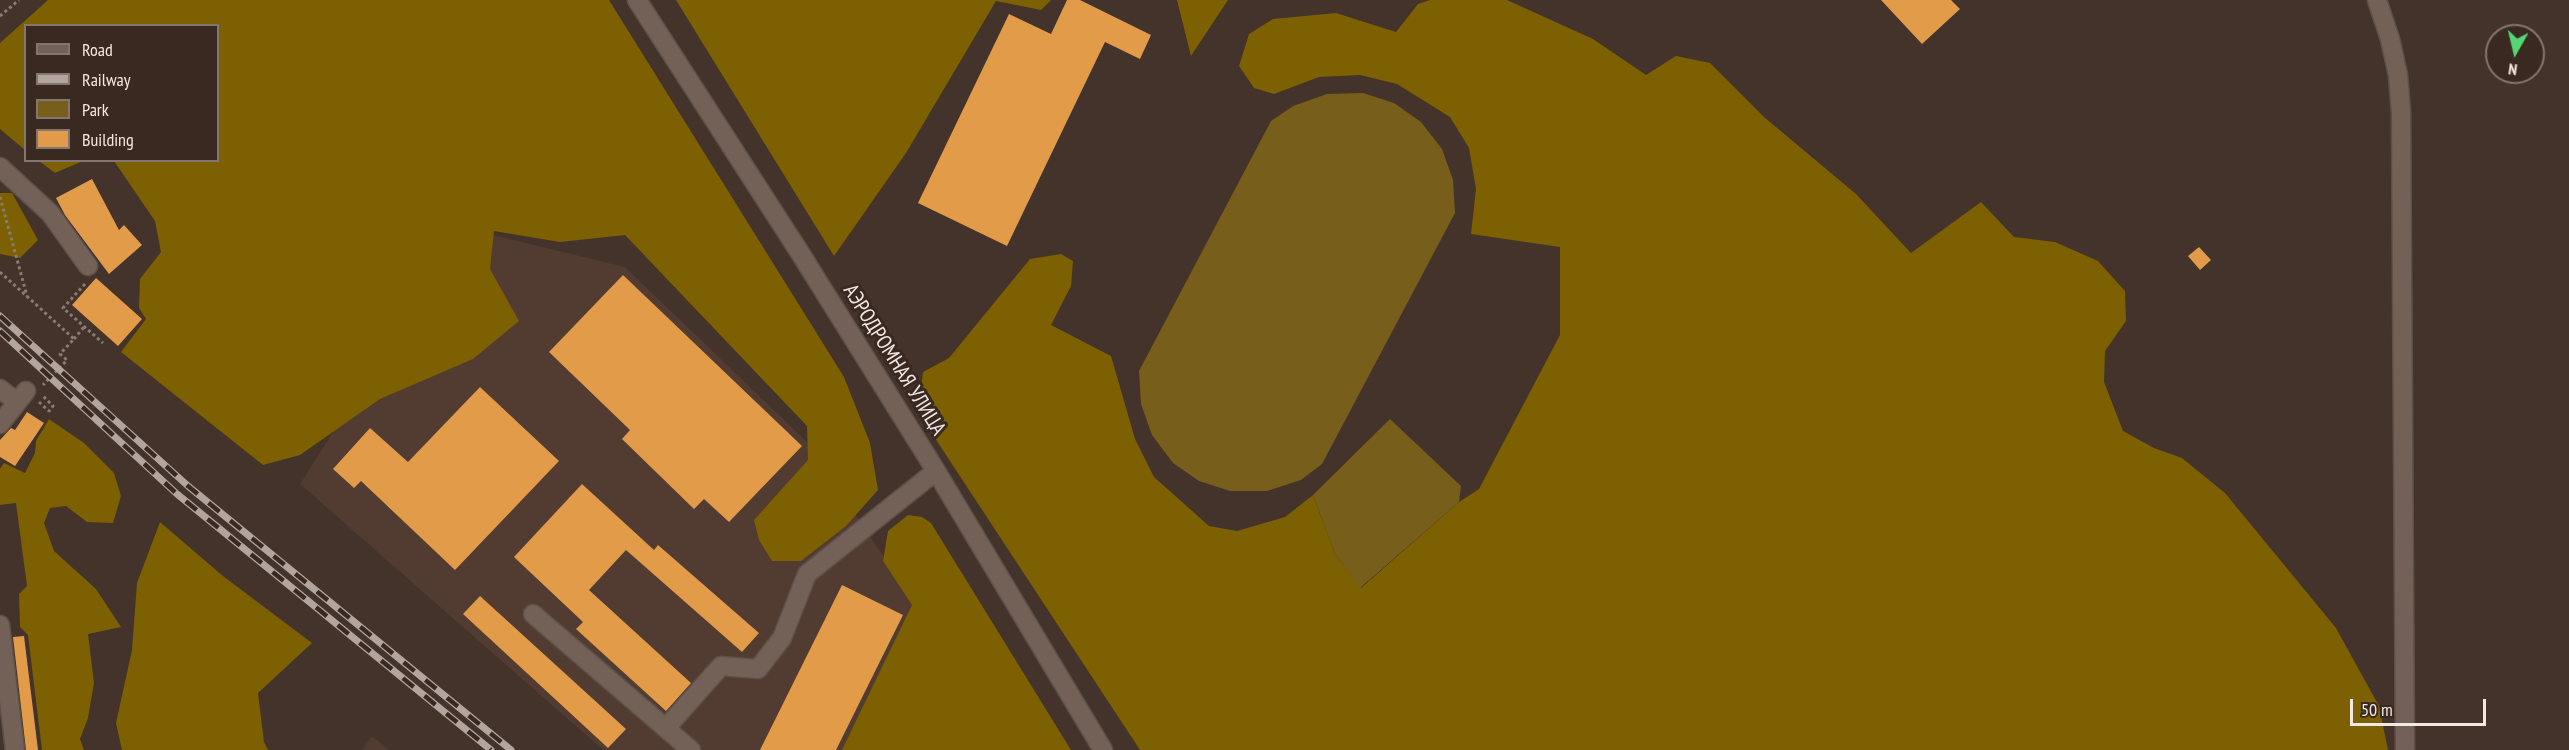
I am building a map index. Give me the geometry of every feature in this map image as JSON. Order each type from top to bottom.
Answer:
[{"type":"street","name":"АЭРОДРОМНАЯ УЛИЦА","points":[[637,0],[802,256],[936,471],[1103,750]]},
{"type":"street","points":[[2377,0],[2390,39],[2398,75],[2401,112],[2405,750]]},
{"type":"street","points":[[0,167],[50,213],[88,266]]},
{"type":"street","points":[[0,389],[27,394]]},
{"type":"street","points":[[0,424],[27,394]]},
{"type":"street","points":[[666,728],[721,666],[758,669],[782,638],[807,574],[936,471]]},
{"type":"street","points":[[533,614],[691,750]]},
{"type":"street","points":[[0,625],[15,750]]},
{"type":"path","points":[[0,16],[19,0]]},
{"type":"path","points":[[0,197],[28,299]]},
{"type":"path","points":[[88,266],[93,274],[83,289],[63,308],[103,344]]},
{"type":"path","points":[[0,272],[74,339]]},
{"type":"path","points":[[27,394],[67,360],[60,354],[84,327]]},
{"type":"shaded area","points":[[48,0],[609,0],[844,377],[870,443],[878,490],[846,526],[801,561],[772,561],[759,540],[754,520],[808,460],[807,426],[625,235],[560,242],[494,231],[490,269],[519,321],[473,359],[380,399],[300,455],[263,465],[121,352],[146,319],[139,308],[140,279],[161,252],[155,221],[115,162],[219,162],[219,24],[24,24],[24,149],[0,129],[0,43]]},
{"type":"shaded area","points":[[676,0],[1051,0],[1041,10],[996,1],[906,153],[834,256]]},
{"type":"shaded area","points":[[1177,0],[1228,0],[1191,56]]},
{"type":"shaded area","points":[[1430,0],[1507,0],[1593,39],[1646,75],[1676,56],[1710,63],[1764,117],[1856,194],[1911,253],[1981,202],[2014,237],[2055,242],[2098,261],[2125,291],[2126,321],[2105,351],[2104,382],[2123,431],[2154,448],[2182,458],[2225,493],[2336,628],[2379,706],[2388,750],[1140,750],[925,423],[920,395],[923,372],[949,358],[1030,259],[1061,254],[1073,261],[1071,286],[1051,325],[1111,356],[1135,439],[1154,477],[1209,526],[1237,531],[1285,517],[1313,495],[1335,554],[1361,588],[1459,502],[1479,489],[1560,335],[1560,247],[1471,234],[1476,189],[1469,148],[1450,117],[1397,84],[1360,75],[1319,77],[1274,94],[1254,88],[1239,66],[1249,34],[1273,19],[1336,13],[1396,32],[1418,4]]},
{"type":"shaded area","points":[[40,162],[81,162],[55,173]]},
{"type":"shaded area","points":[[0,193],[12,193],[38,240],[20,258],[0,254]]},
{"type":"shaded area","points":[[485,233],[625,267],[805,440],[915,603],[845,750],[603,750],[300,484],[356,396]]},
{"type":"shaded area","points":[[49,419],[84,443],[114,473],[121,496],[113,523],[87,522],[66,506],[50,508],[44,523],[54,551],[96,589],[121,627],[88,634],[94,683],[88,718],[80,739],[84,750],[42,750],[28,635],[20,627],[19,594],[27,586],[16,503],[0,505],[0,469],[4,463],[25,473],[35,453],[36,441]]},
{"type":"shaded area","points":[[908,515],[922,517],[931,523],[1071,750],[842,750],[912,605],[883,561],[888,531]]},
{"type":"shaded area","points":[[160,522],[223,576],[312,643],[258,693],[264,742],[268,750],[122,750],[116,723],[132,650],[137,583]]},
{"type":"shaded area","points":[[372,736],[389,750],[362,750]]},
{"type":"green space","points":[[1363,93],[1394,103],[1421,122],[1442,149],[1453,180],[1455,213],[1322,464],[1301,480],[1267,491],[1230,491],[1199,481],[1173,463],[1152,435],[1141,404],[1139,371],[1271,121],[1293,106],[1327,94]]},
{"type":"green space","points":[[1390,419],[1461,486],[1459,502],[1360,588],[1335,554],[1313,495]]},
{"type":"building","points":[[1067,0],[1080,0],[1151,35],[1140,59],[1105,42],[1007,246],[918,203],[1009,14],[1051,34]]},
{"type":"building","points":[[1881,0],[1951,0],[1960,9],[1922,44]]},
{"type":"building","points":[[92,179],[119,230],[124,225],[142,245],[109,274],[65,215],[56,198]]},
{"type":"building","points":[[2199,247],[2211,260],[2200,270],[2188,256]]},
{"type":"building","points":[[623,275],[802,446],[729,522],[704,499],[694,509],[622,439],[630,430],[549,352]]},
{"type":"building","points":[[96,278],[142,319],[118,346],[72,305]]},
{"type":"building","points":[[480,387],[559,461],[455,570],[361,481],[354,488],[333,469],[370,428],[408,462]]},
{"type":"building","points":[[27,412],[44,423],[15,466],[0,457],[0,440],[11,428],[15,430]]},
{"type":"building","points":[[582,484],[654,550],[658,545],[759,633],[742,652],[626,550],[589,590],[691,683],[666,711],[576,629],[583,622],[514,557]]},
{"type":"building","points":[[842,585],[903,615],[836,750],[760,750]]},
{"type":"building","points":[[480,596],[626,729],[608,748],[463,614]]},
{"type":"building","points":[[24,636],[38,750],[26,750],[13,637]]},
{"type":"railway","points":[[0,316],[188,486],[511,750]]},
{"type":"railway","points":[[0,331],[177,494],[491,750]]}]
